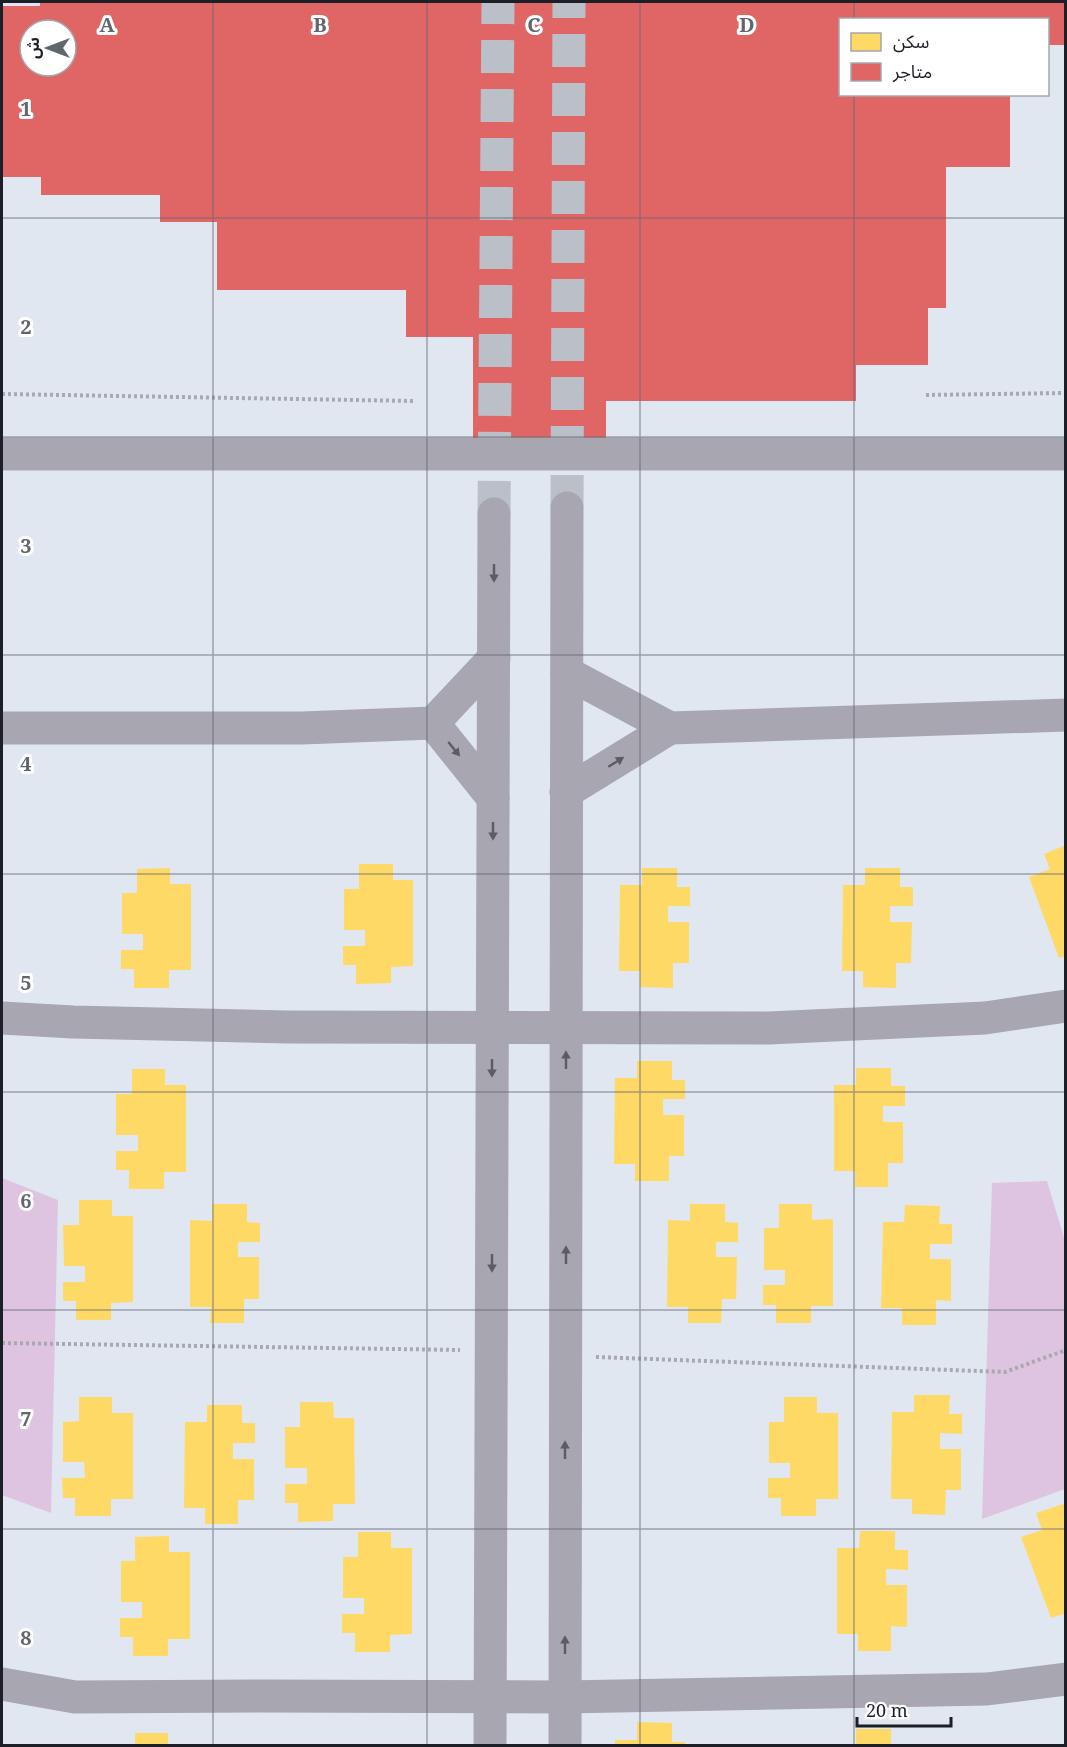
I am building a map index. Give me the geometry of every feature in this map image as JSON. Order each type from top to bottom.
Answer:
[{"type":"street","points":[[2,454],[1065,454]]},
{"type":"street","points":[[565,1746],[567,508]]},
{"type":"street","points":[[490,1746],[494,514]]},
{"type":"street","points":[[2,728],[302,728],[433,723],[494,658]]},
{"type":"street","points":[[567,673],[670,728]]},
{"type":"street","points":[[566,792],[670,728],[1065,715]]},
{"type":"street","points":[[433,723],[493,798]]},
{"type":"street","points":[[2,1018],[288,1027],[781,1027],[985,1018],[1065,1006]]},
{"type":"street","points":[[2,1684],[75,1697],[490,1698],[987,1689],[1065,1679]]},
{"type":"path","points":[[926,395],[1065,393]]},
{"type":"path","points":[[2,394],[413,401]]},
{"type":"path","points":[[2,1343],[492,1351]]},
{"type":"path","points":[[566,1356],[1005,1372],[1065,1350]]},
{"type":"shaded area","points":[[2,1178],[58,1200],[51,1513],[2,1495]]},
{"type":"shaded area","points":[[1047,1181],[1065,1241],[1065,1489],[982,1519],[992,1183]]},
{"type":"building: سكن","points":[[1066,845],[1066,956],[1059,958],[1029,877],[1050,869],[1044,854]]},
{"type":"building: سكن","points":[[359,864],[393,864],[393,880],[413,880],[413,966],[391,967],[391,983],[356,984],[356,965],[343,965],[343,946],[365,946],[365,930],[344,930],[344,889],[359,889]]},
{"type":"building: سكن","points":[[170,868],[170,884],[191,884],[191,970],[169,970],[169,988],[134,988],[134,969],[121,969],[121,950],[143,950],[143,934],[122,934],[122,893],[137,893],[137,869]]},
{"type":"building: سكن","points":[[642,868],[677,868],[677,887],[690,887],[690,906],[668,906],[668,922],[689,922],[689,963],[673,963],[673,988],[640,987],[640,971],[619,971],[620,885],[642,885]]},
{"type":"building: سكن","points":[[865,868],[900,868],[900,887],[913,887],[913,906],[890,906],[890,922],[912,922],[911,963],[896,963],[896,988],[863,987],[863,971],[842,971],[843,885],[865,885]]},
{"type":"building: سكن","points":[[637,1061],[672,1061],[672,1080],[685,1080],[685,1099],[663,1099],[663,1115],[684,1115],[684,1156],[669,1156],[669,1181],[635,1181],[635,1164],[614,1164],[615,1078],[637,1078]]},
{"type":"building: سكن","points":[[856,1068],[891,1068],[891,1086],[905,1086],[905,1106],[883,1106],[883,1122],[903,1122],[903,1163],[888,1163],[888,1187],[855,1187],[855,1171],[834,1171],[834,1085],[856,1085]]},
{"type":"building: سكن","points":[[132,1069],[165,1069],[165,1085],[186,1085],[186,1172],[164,1172],[164,1189],[129,1189],[129,1170],[116,1170],[116,1151],[138,1151],[138,1135],[116,1135],[116,1094],[132,1094]]},
{"type":"building: سكن","points":[[79,1200],[112,1200],[112,1216],[133,1216],[133,1302],[111,1303],[111,1320],[76,1320],[76,1301],[63,1301],[63,1282],[85,1282],[85,1266],[64,1266],[63,1225],[79,1225]]},
{"type":"building: سكن","points":[[212,1204],[247,1204],[247,1222],[260,1223],[260,1242],[238,1242],[238,1257],[259,1257],[259,1299],[244,1299],[244,1323],[210,1323],[211,1307],[190,1307],[190,1220],[212,1221]]},
{"type":"building: سكن","points":[[690,1204],[725,1204],[725,1222],[738,1223],[738,1242],[716,1242],[716,1257],[737,1257],[736,1299],[722,1299],[721,1323],[688,1323],[688,1307],[667,1307],[668,1220],[690,1221]]},
{"type":"building: سكن","points":[[779,1204],[812,1204],[812,1220],[833,1219],[833,1306],[811,1306],[811,1323],[776,1323],[776,1305],[763,1305],[763,1285],[785,1285],[785,1270],[764,1270],[764,1228],[779,1228]]},
{"type":"building: سكن","points":[[905,1205],[940,1206],[939,1224],[952,1224],[952,1244],[930,1244],[930,1259],[951,1259],[951,1301],[936,1300],[936,1325],[902,1325],[902,1308],[881,1308],[883,1222],[904,1222]]},
{"type":"building: سكن","points":[[914,1395],[950,1395],[949,1414],[962,1414],[962,1434],[940,1433],[940,1449],[961,1449],[961,1490],[946,1490],[945,1515],[912,1514],[912,1499],[891,1499],[892,1412],[914,1412]]},
{"type":"building: سكن","points":[[79,1397],[112,1397],[112,1413],[133,1413],[133,1499],[111,1499],[111,1516],[75,1516],[75,1498],[63,1498],[62,1478],[85,1478],[84,1462],[63,1462],[63,1422],[79,1421]]},
{"type":"building: سكن","points":[[784,1397],[817,1397],[817,1413],[838,1413],[838,1499],[816,1499],[816,1516],[781,1516],[781,1498],[768,1498],[768,1478],[790,1478],[790,1463],[769,1463],[769,1422],[784,1422]]},
{"type":"building: سكن","points":[[300,1402],[333,1402],[334,1418],[354,1418],[355,1504],[333,1504],[333,1521],[298,1522],[298,1503],[285,1503],[285,1484],[307,1484],[307,1468],[285,1468],[285,1427],[300,1427]]},
{"type":"building: سكن","points":[[207,1405],[242,1405],[242,1423],[255,1423],[255,1443],[233,1443],[233,1459],[254,1459],[254,1500],[238,1500],[238,1524],[205,1524],[205,1508],[184,1508],[185,1422],[207,1422]]},
{"type":"building: سكن","points":[[1066,1503],[1066,1613],[1051,1618],[1021,1537],[1042,1530],[1036,1513]]},
{"type":"building: سكن","points":[[860,1531],[895,1531],[895,1550],[908,1550],[908,1570],[886,1569],[886,1585],[907,1585],[907,1627],[891,1626],[891,1651],[858,1651],[858,1634],[837,1634],[837,1548],[859,1548]]},
{"type":"building: سكن","points":[[358,1532],[391,1532],[391,1548],[412,1548],[412,1634],[390,1635],[390,1652],[355,1652],[355,1633],[342,1633],[342,1614],[364,1614],[364,1598],[343,1598],[343,1557],[358,1557]]},
{"type":"building: سكن","points":[[169,1536],[169,1552],[190,1552],[190,1639],[168,1639],[168,1656],[133,1656],[133,1637],[120,1637],[120,1618],[142,1618],[142,1602],[121,1602],[121,1561],[135,1561],[135,1537]]},
{"type":"building: سكن","points":[[637,1722],[672,1723],[672,1742],[685,1742],[685,1746],[615,1746],[615,1740],[637,1740]]},
{"type":"building: سكن","points":[[856,1729],[891,1729],[891,1746],[856,1746]]},
{"type":"building: سكن","points":[[135,1733],[168,1733],[168,1746],[135,1746]]},
{"type":"building: متاجر","points":[[40,2],[1066,2],[1066,45],[1049,45],[1049,18],[839,18],[839,96],[1010,96],[1010,167],[946,167],[946,308],[928,308],[928,365],[856,365],[856,401],[606,401],[606,440],[473,440],[473,337],[406,337],[406,290],[217,290],[217,222],[160,222],[160,195],[41,195],[41,177],[2,177],[2,6],[40,6]]},
{"type":"tunnel","points":[[494,514],[498,2]]},
{"type":"tunnel","points":[[567,508],[569,2]]}]
